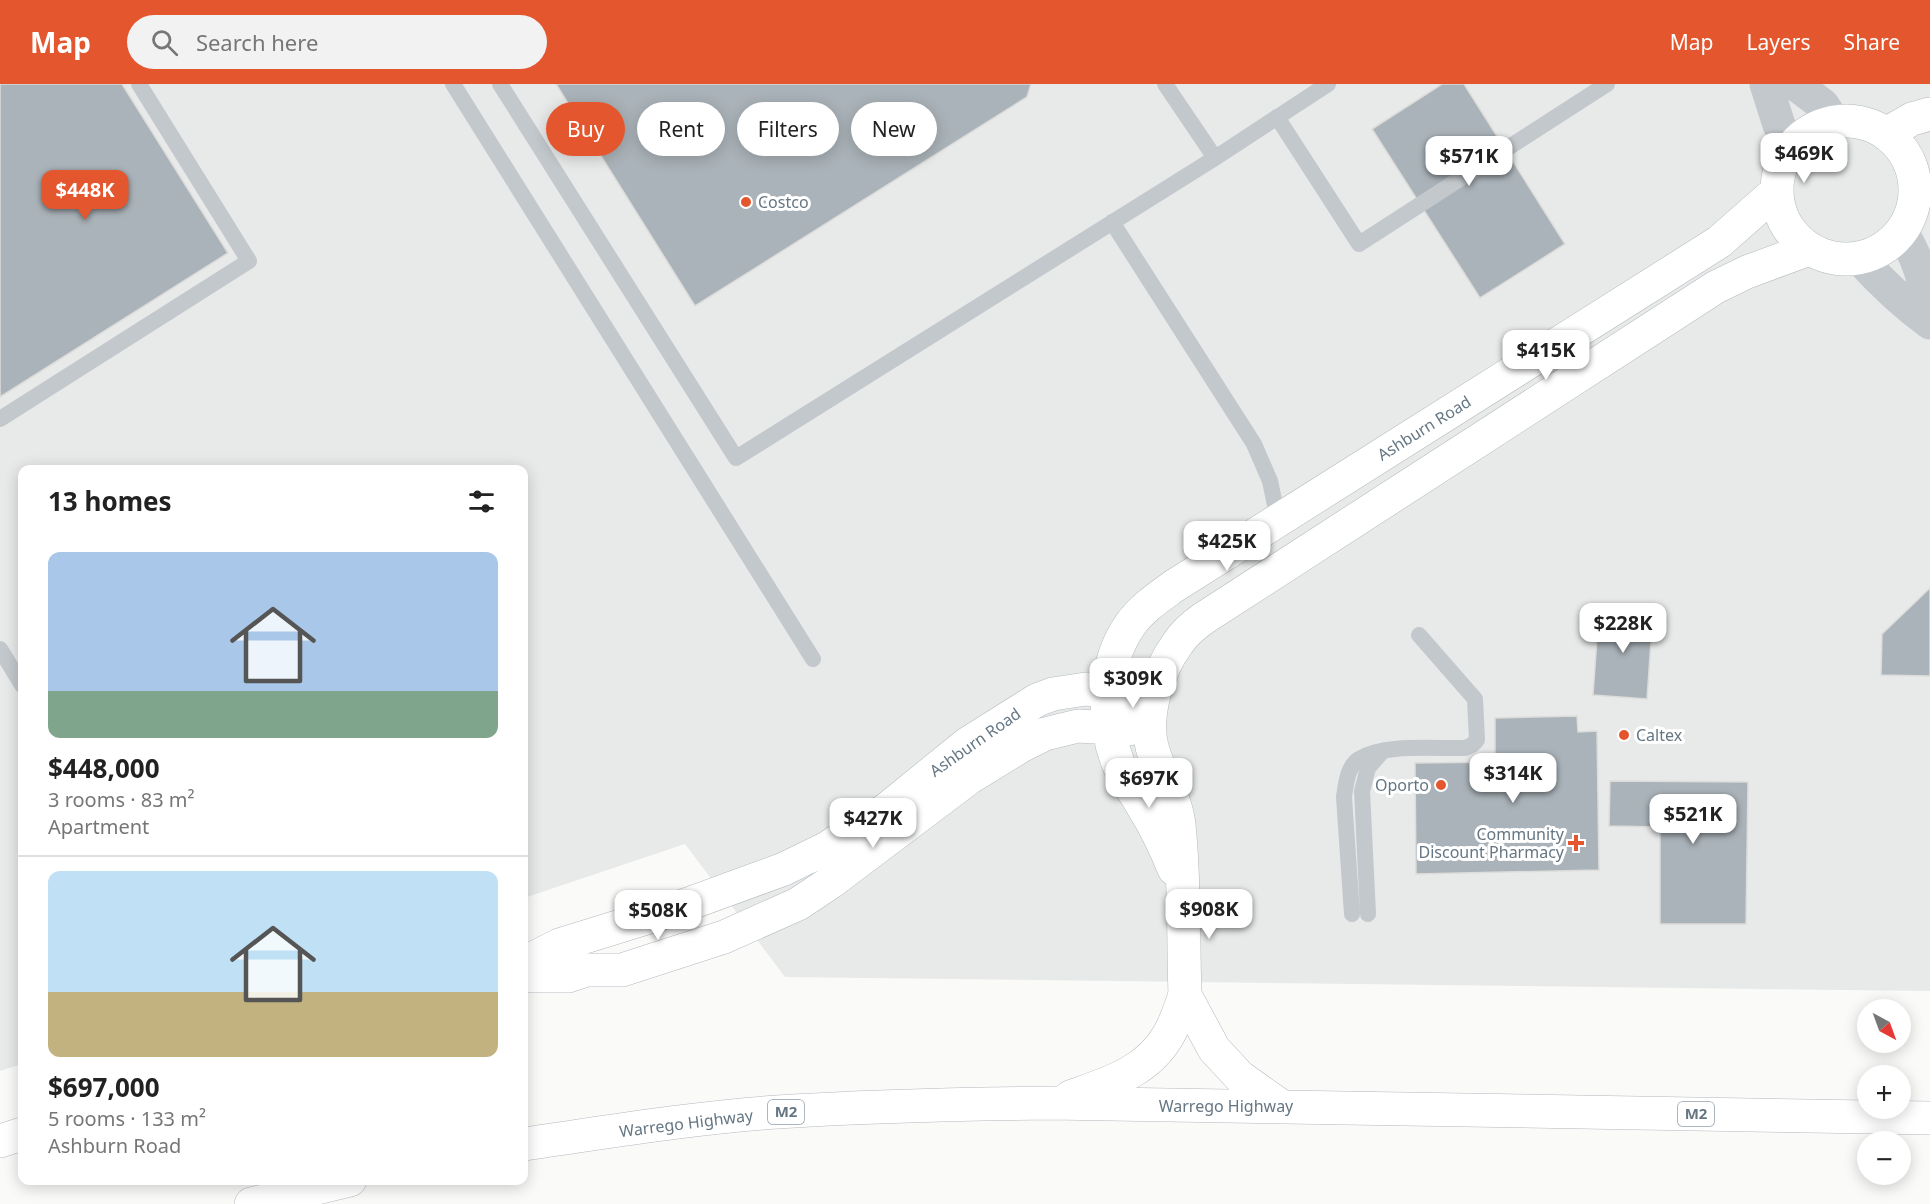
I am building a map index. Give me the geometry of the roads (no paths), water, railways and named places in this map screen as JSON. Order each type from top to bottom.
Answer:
[{"type":"main road","points":[[1886,134],[1912,119],[1930,114]]},
{"type":"main road","points":[[1834,122],[1871,125],[1886,134],[1901,147],[1911,165],[1923,178],[1902,232],[1890,244],[1875,253],[1859,258],[1841,260],[1809,249],[1792,233],[1781,213],[1777,191],[1781,168],[1792,148],[1804,136],[1819,127],[1834,122]]},
{"type":"main road","name":"Ashburn Road","points":[[1108,727],[1108,691],[1115,655],[1131,623],[1148,605],[1278,519],[1719,242],[1777,191]]},
{"type":"main road","points":[[1051,1103],[1122,1078],[1142,1066],[1158,1052],[1170,1033],[1185,995],[1181,844],[1178,813],[1158,765],[1151,718],[1167,659],[1189,629],[1716,287],[1747,272],[1809,249]]},
{"type":"main road","name":"Ashburn Road","points":[[528,961],[559,945],[669,911],[784,869],[827,848],[855,832],[887,809],[967,744],[1037,700],[1068,690],[1108,691],[1151,718]]},
{"type":"main road","name":"Ashburn Road","points":[[528,976],[568,976],[586,970],[622,970],[724,937],[798,904],[831,882],[969,778],[1021,746],[1046,734],[1078,726],[1108,727],[1151,718]]},
{"type":"main road","points":[[1108,727],[1119,765],[1164,844],[1182,886]]},
{"type":"main road","points":[[1185,995],[1206,1036],[1219,1054],[1240,1077],[1281,1106]]},
{"type":"main road","name":"Warrego Highway","points":[[528,1143],[647,1126],[776,1112],[922,1105],[1051,1103],[1930,1118]]},
{"type":"main road","points":[[0,1141],[18,1135]]},
{"type":"main road","points":[[251,1204],[329,1185]]},
{"type":"street","points":[[1766,84],[1779,124],[1792,148]]},
{"type":"street","points":[[1795,84],[1823,105],[1834,122]]},
{"type":"street","points":[[1902,232],[1916,254],[1930,313]]},
{"type":"street","points":[[1859,258],[1891,288],[1902,302],[1930,323]]},
{"type":"lane","points":[[0,419],[249,261],[139,84]]},
{"type":"lane","points":[[453,84],[813,659]]},
{"type":"lane","points":[[500,84],[736,458],[1215,158],[1328,84]]},
{"type":"lane","points":[[1166,84],[1215,158]]},
{"type":"lane","points":[[1277,117],[1359,244],[1607,84]]},
{"type":"lane","points":[[1112,222],[1254,444],[1270,481],[1278,519]]},
{"type":"lane","points":[[1360,914],[1362,791],[1368,768],[1384,750],[1465,748],[1477,740],[1475,699],[1419,635]]},
{"type":"lane","points":[[0,649],[18,678]]},
{"type":"place","name":"Costco","points":[[746,202]]},
{"type":"place","name":"Caltex","points":[[1624,735]]},
{"type":"place","name":"Oporto","points":[[1441,785]]},
{"type":"place","name":"Community Discount Pharmacy","points":[[1576,843]]}]
